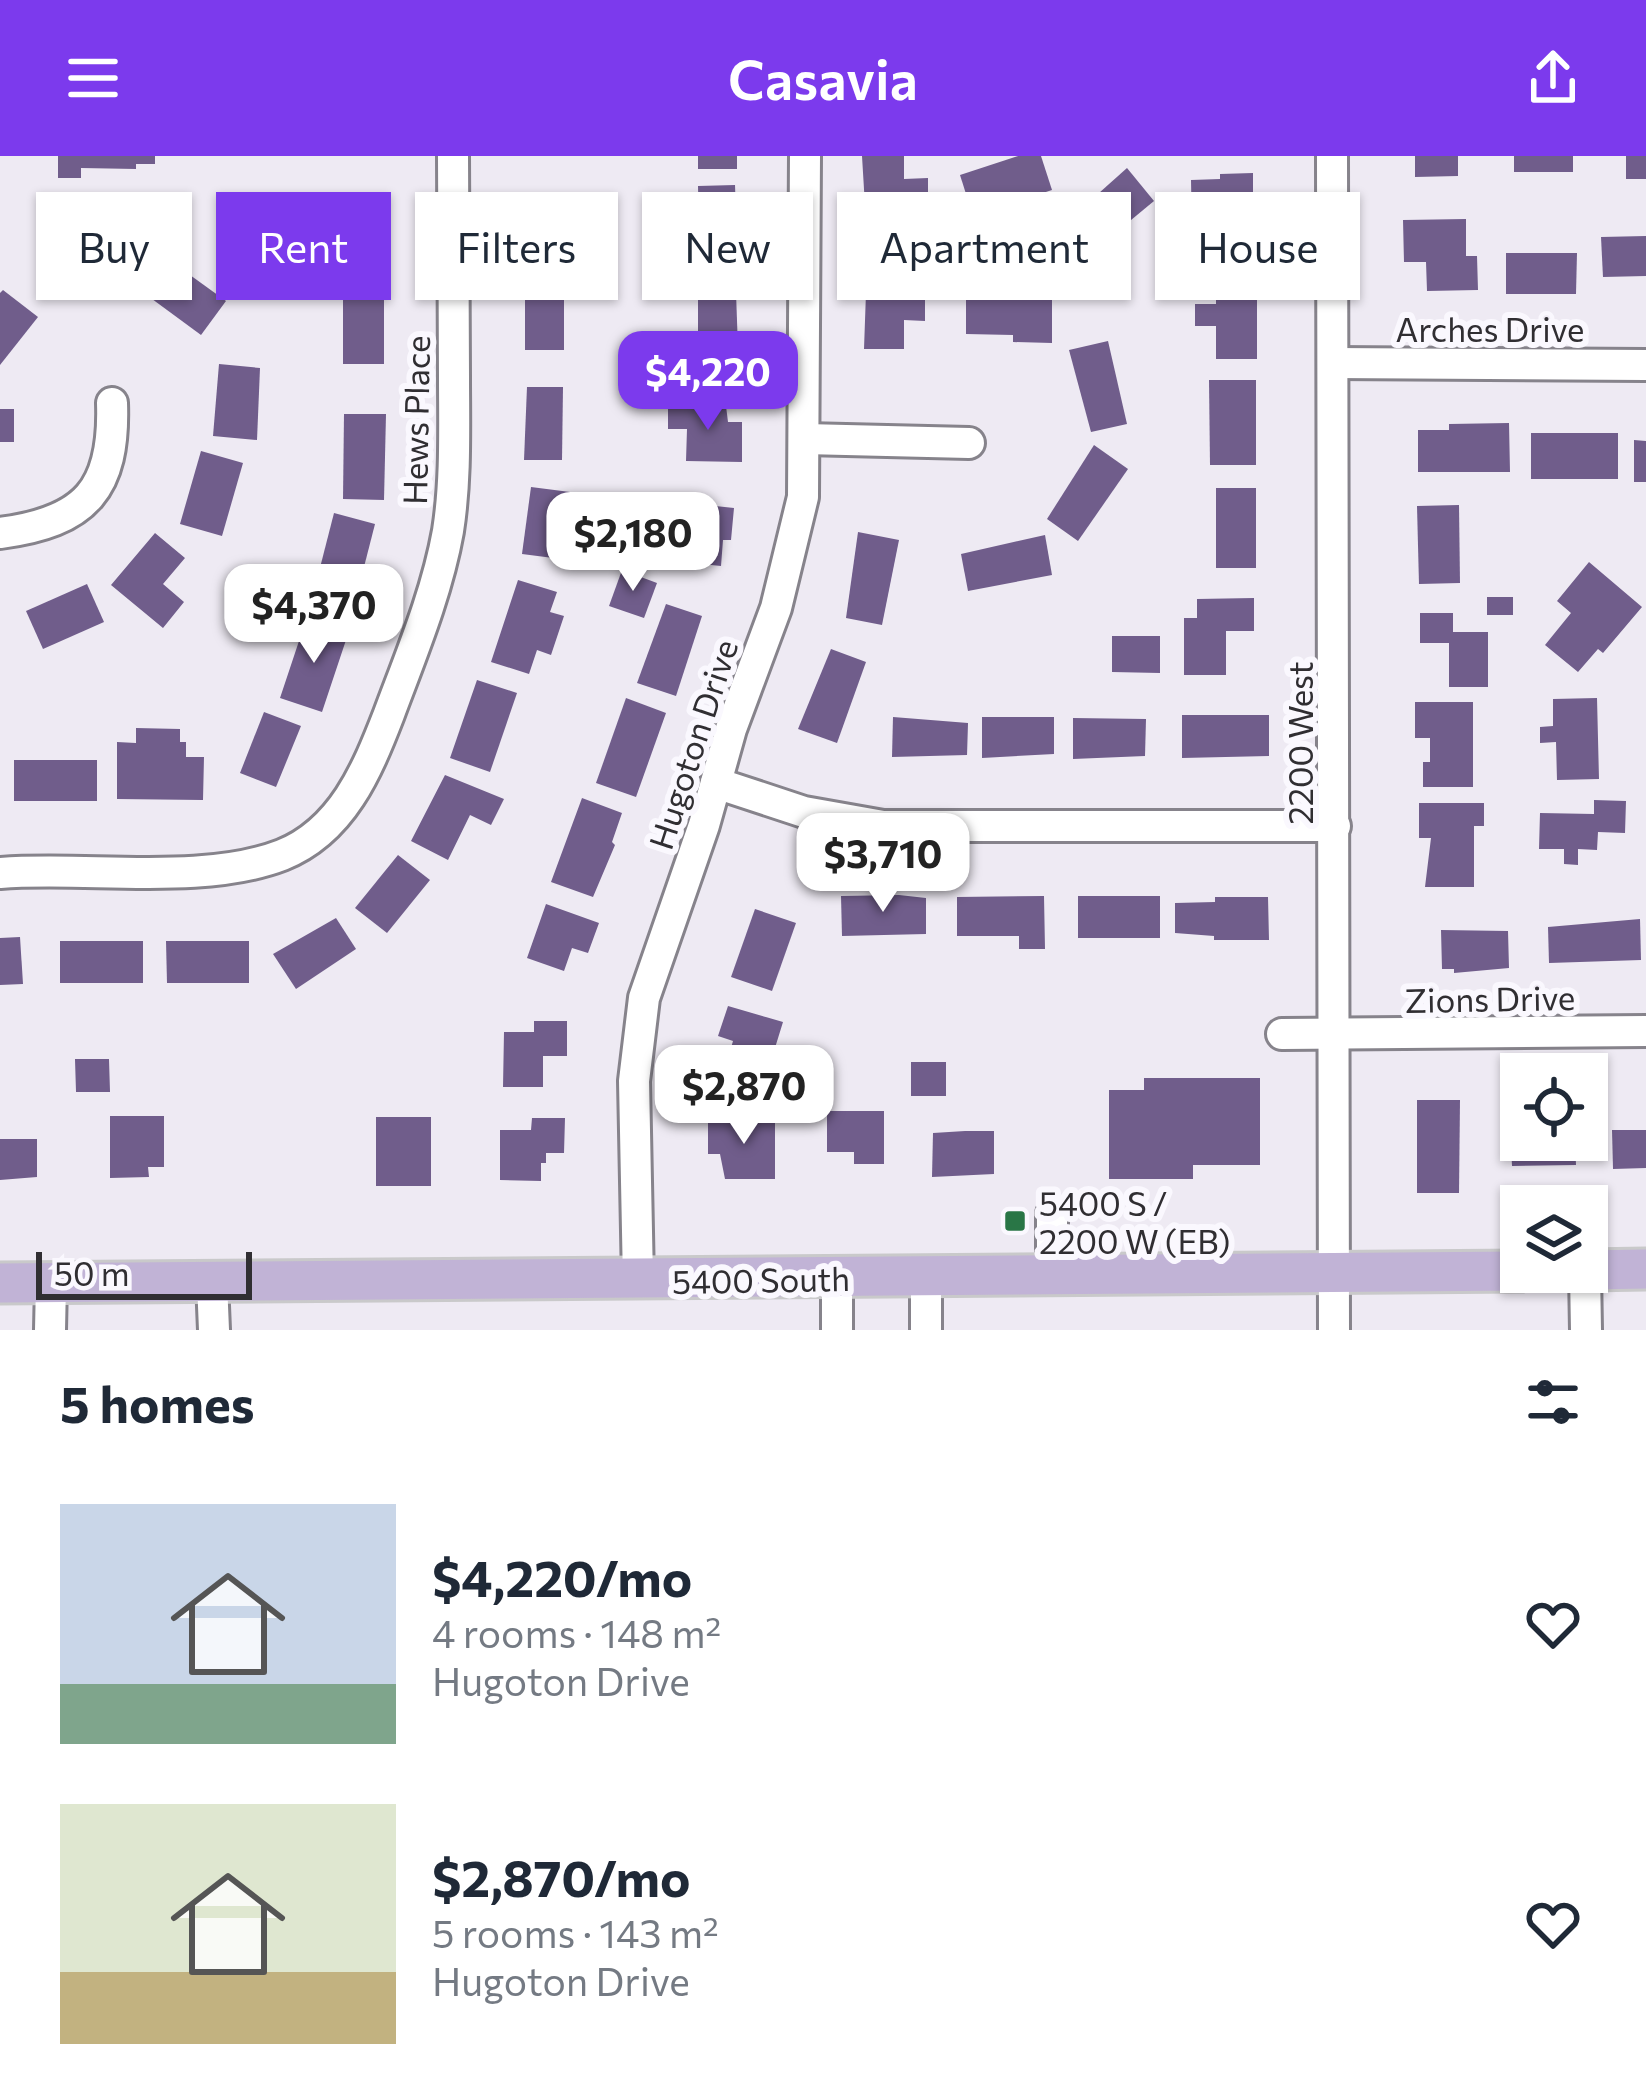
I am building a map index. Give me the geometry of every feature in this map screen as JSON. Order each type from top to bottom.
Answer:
[{"type":"main road","points":[[1608,1270],[1646,1269]]},
{"type":"main road","name":"5400 South","points":[[0,1283],[1500,1271]]},
{"type":"street","name":"Hews Place","points":[[0,873],[245,866],[285,854],[322,832],[347,802],[369,766],[412,652],[448,530],[454,443],[453,156]]},
{"type":"street","name":"Hugoton Drive","points":[[638,1281],[634,1097],[640,1023],[652,969],[792,555],[803,497],[805,156]]},
{"type":"street","name":"2200 West","points":[[1332,156],[1334,1330]]},
{"type":"street","name":"Arches Drive","points":[[1333,363],[1646,364]]},
{"type":"street","points":[[0,533],[30,530],[66,514],[92,495],[107,471],[112,403]]},
{"type":"street","points":[[805,439],[969,443]]},
{"type":"street","points":[[716,782],[804,812],[883,826],[1335,826]]},
{"type":"street","name":"Zions Drive","points":[[1282,1034],[1646,1031]]},
{"type":"street","points":[[1052,1214],[1052,1276]]},
{"type":"street","points":[[926,1277],[926,1330]]},
{"type":"street","points":[[837,1278],[837,1330]]},
{"type":"street","points":[[50,1330],[51,1282]]},
{"type":"street","points":[[212,1282],[214,1330]]},
{"type":"street","points":[[1586,1293],[1586,1330]]},
{"type":"building","points":[[58,156],[155,156],[155,164],[136,164],[136,169],[81,168],[81,178],[58,178]]},
{"type":"building","points":[[698,156],[737,156],[737,169],[698,169]]},
{"type":"building","points":[[862,156],[904,156],[904,179],[928,178],[928,192],[864,192]]},
{"type":"building","points":[[1018,156],[1041,156],[1052,190],[965,192],[960,175]]},
{"type":"building","points":[[1415,156],[1458,156],[1458,176],[1415,177]]},
{"type":"building","points":[[1514,156],[1573,156],[1573,172],[1514,172]]},
{"type":"building","points":[[1626,156],[1646,156],[1646,179],[1626,179]]},
{"type":"building","points":[[1127,168],[1154,201],[1131,220],[1131,192],[1100,192]]},
{"type":"building","points":[[1253,173],[1253,192],[1191,192],[1191,180],[1220,179],[1220,174]]},
{"type":"building","points":[[735,185],[735,192],[698,192],[698,186]]},
{"type":"building","points":[[1466,219],[1466,256],[1477,256],[1478,290],[1427,291],[1426,262],[1404,262],[1403,220]]},
{"type":"building","points":[[1646,236],[1646,276],[1603,277],[1601,237]]},
{"type":"building","points":[[1506,253],[1577,253],[1576,294],[1506,294]]},
{"type":"building","points":[[192,276],[216,294],[216,300],[226,301],[201,335],[153,300],[192,300]]},
{"type":"building","points":[[3,290],[38,317],[0,365],[0,293]]},
{"type":"building","points":[[343,300],[384,300],[384,364],[343,364]]},
{"type":"building","points":[[525,300],[564,300],[564,350],[525,350]]},
{"type":"building","points":[[698,300],[736,300],[739,378],[698,378]]},
{"type":"building","points":[[866,300],[925,300],[925,321],[904,320],[904,349],[864,349]]},
{"type":"building","points":[[966,300],[1052,300],[1052,343],[1013,342],[1013,335],[966,334]]},
{"type":"building","points":[[1216,300],[1257,300],[1257,359],[1216,359],[1216,326],[1195,326],[1195,304],[1216,304]]},
{"type":"building","points":[[1108,341],[1127,424],[1091,432],[1069,350]]},
{"type":"building","points":[[219,364],[260,368],[257,440],[213,436]]},
{"type":"building","points":[[1209,380],[1256,380],[1256,465],[1210,465]]},
{"type":"building","points":[[527,387],[563,387],[562,460],[524,460]]},
{"type":"building","points":[[668,405],[726,406],[728,422],[742,422],[742,462],[686,461],[687,429],[668,429]]},
{"type":"building","points":[[0,409],[14,409],[14,442],[0,442]]},
{"type":"building","points":[[344,414],[386,414],[384,500],[343,499]]},
{"type":"building","points":[[1509,423],[1510,472],[1418,472],[1418,430],[1449,430],[1449,424]]},
{"type":"building","points":[[1531,433],[1618,433],[1618,479],[1531,479]]},
{"type":"building","points":[[1634,440],[1646,441],[1646,482],[1634,482]]},
{"type":"building","points":[[1094,445],[1128,469],[1078,541],[1047,519]]},
{"type":"building","points":[[201,451],[243,463],[222,536],[180,524]]},
{"type":"building","points":[[531,487],[570,492],[561,559],[522,554]]},
{"type":"building","points":[[1216,488],[1256,488],[1256,568],[1216,568]]},
{"type":"building","points":[[678,502],[734,508],[731,540],[723,540],[721,566],[672,561]]},
{"type":"building","points":[[1459,505],[1460,583],[1419,584],[1417,506]]},
{"type":"building","points":[[334,513],[375,524],[354,606],[313,595]]},
{"type":"building","points":[[858,532],[899,540],[882,625],[846,618]]},
{"type":"building","points":[[155,533],[185,558],[163,584],[184,602],[163,628],[111,585]]},
{"type":"building","points":[[1045,535],[1052,575],[968,591],[961,554]]},
{"type":"building","points":[[1589,562],[1642,607],[1603,653],[1598,649],[1578,672],[1545,645],[1571,613],[1557,601]]},
{"type":"building","points":[[622,570],[657,583],[644,618],[609,606]]},
{"type":"building","points":[[518,580],[557,592],[550,612],[564,616],[551,655],[537,650],[529,674],[491,662]]},
{"type":"building","points":[[87,584],[104,622],[43,649],[26,611]]},
{"type":"building","points":[[1487,597],[1513,597],[1513,615],[1487,615]]},
{"type":"building","points":[[1254,598],[1254,631],[1226,631],[1226,675],[1184,675],[1184,618],[1197,618],[1197,599]]},
{"type":"building","points":[[666,604],[702,616],[676,696],[637,683]]},
{"type":"building","points":[[1420,613],[1453,613],[1453,632],[1488,632],[1488,687],[1449,687],[1449,643],[1420,643]]},
{"type":"building","points":[[306,620],[348,634],[322,712],[280,698]]},
{"type":"building","points":[[1112,636],[1160,636],[1160,673],[1112,672]]},
{"type":"building","points":[[831,649],[866,662],[837,743],[798,729]]},
{"type":"building","points":[[477,680],[517,693],[490,772],[450,758]]},
{"type":"building","points":[[626,698],[666,713],[636,797],[596,783]]},
{"type":"building","points":[[1597,698],[1599,779],[1557,780],[1556,742],[1540,743],[1540,727],[1553,726],[1553,699]]},
{"type":"building","points":[[1415,702],[1473,702],[1473,787],[1423,787],[1430,738],[1415,738]]},
{"type":"building","points":[[264,712],[301,726],[276,787],[240,773]]},
{"type":"building","points":[[1182,715],[1269,715],[1269,756],[1182,758]]},
{"type":"building","points":[[893,717],[968,723],[967,755],[892,757]]},
{"type":"building","points":[[982,717],[1054,717],[1054,754],[982,758]]},
{"type":"building","points":[[1073,718],[1146,719],[1145,756],[1073,759]]},
{"type":"building","points":[[136,728],[180,729],[186,757],[204,757],[203,800],[117,799],[117,742],[136,743]]},
{"type":"building","points":[[14,760],[97,760],[97,801],[14,801]]},
{"type":"building","points":[[445,775],[504,799],[491,825],[470,815],[448,860],[411,841]]},
{"type":"building","points":[[582,798],[622,813],[615,845],[593,897],[551,882]]},
{"type":"building","points":[[1594,800],[1626,801],[1625,833],[1598,832],[1597,850],[1578,849],[1578,865],[1564,864],[1564,849],[1539,849],[1540,813],[1594,814]]},
{"type":"building","points":[[1419,803],[1484,803],[1484,826],[1474,826],[1474,887],[1425,887],[1431,838],[1419,838]]},
{"type":"building","points":[[398,855],[430,880],[387,933],[355,908]]},
{"type":"building","points":[[841,896],[926,898],[926,934],[842,936]]},
{"type":"building","points":[[1044,896],[1045,949],[1019,949],[1019,936],[957,936],[957,897]]},
{"type":"building","points":[[1078,896],[1160,896],[1160,938],[1078,938]]},
{"type":"building","points":[[1215,897],[1268,897],[1269,940],[1214,940],[1214,936],[1175,933],[1175,903],[1215,902]]},
{"type":"building","points":[[546,904],[599,923],[588,953],[572,948],[564,971],[527,958]]},
{"type":"building","points":[[755,909],[796,923],[772,991],[731,977]]},
{"type":"building","points":[[336,918],[356,949],[296,989],[273,954]]},
{"type":"building","points":[[1640,919],[1641,960],[1549,963],[1548,927]]},
{"type":"building","points":[[1441,930],[1508,931],[1509,968],[1454,973],[1454,969],[1442,969]]},
{"type":"building","points":[[20,937],[23,984],[0,985],[0,938]]},
{"type":"building","points":[[60,941],[143,941],[143,983],[60,983]]},
{"type":"building","points":[[166,941],[249,941],[249,983],[167,983]]},
{"type":"building","points":[[728,1006],[783,1022],[766,1077],[726,1065],[733,1041],[718,1036]]},
{"type":"building","points":[[534,1021],[567,1021],[567,1056],[543,1056],[543,1087],[503,1087],[504,1032],[534,1032]]},
{"type":"building","points":[[75,1059],[109,1059],[110,1092],[76,1092]]},
{"type":"building","points":[[911,1062],[946,1062],[946,1096],[911,1096]]},
{"type":"building","points":[[1144,1078],[1260,1078],[1260,1165],[1193,1165],[1193,1179],[1109,1179],[1109,1090],[1144,1090]]},
{"type":"building","points":[[1417,1100],[1460,1100],[1459,1193],[1417,1193]]},
{"type":"building","points":[[827,1111],[884,1111],[884,1164],[854,1164],[854,1152],[827,1152]]},
{"type":"building","points":[[110,1116],[164,1116],[164,1167],[148,1167],[149,1177],[110,1178]]},
{"type":"building","points":[[376,1117],[431,1117],[431,1186],[376,1186]]},
{"type":"building","points":[[532,1118],[565,1118],[564,1153],[546,1153],[541,1181],[500,1180],[500,1130],[531,1130]]},
{"type":"building","points":[[708,1119],[775,1119],[775,1179],[725,1179],[720,1154],[708,1154]]},
{"type":"building","points":[[1612,1130],[1646,1130],[1646,1168],[1613,1169]]},
{"type":"building","points":[[994,1131],[994,1174],[932,1177],[933,1133]]},
{"type":"building","points":[[0,1139],[37,1139],[37,1177],[0,1180]]},
{"type":"building","points":[[1512,1161],[1576,1161],[1576,1165],[1512,1166]]},
{"type":"place","name":"5400 S / 2200 W (EB)","points":[[1015,1221]]}]
